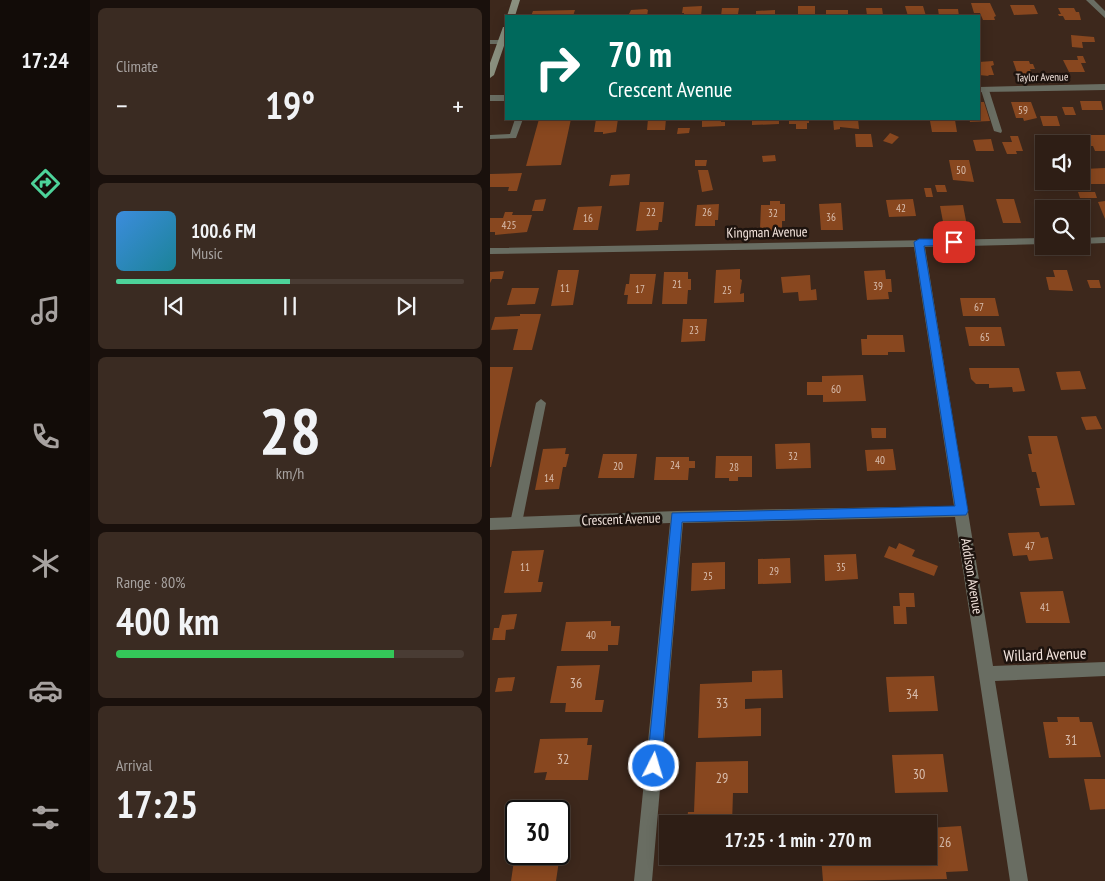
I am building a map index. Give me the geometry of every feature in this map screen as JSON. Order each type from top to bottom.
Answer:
[{"type":"main road","points":[[511,15],[516,0]]},
{"type":"main road","points":[[490,75],[504,35]]},
{"type":"street","points":[[1090,0],[1105,16]]},
{"type":"street","points":[[490,42],[504,35]]},
{"type":"street","name":"Taylor Avenue","points":[[982,90],[1105,87]]},
{"type":"street","points":[[490,98],[505,98]]},
{"type":"street","points":[[1090,241],[1105,240]]},
{"type":"street","name":"Kingman Avenue","points":[[490,251],[1035,241]]},
{"type":"street","name":"Addison Avenue","points":[[919,242],[1019,881]]},
{"type":"street","name":"Crescent Avenue","points":[[490,524],[677,517],[962,511]]},
{"type":"street","points":[[643,881],[677,517]]},
{"type":"street","name":"Willard Avenue","points":[[987,674],[1105,669]]},
{"type":"lane","points":[[982,90],[998,131]]},
{"type":"lane","points":[[490,137],[513,136],[519,120]]},
{"type":"lane","points":[[516,523],[541,403]]},
{"type":"building","points":[[971,3],[990,3],[996,16],[994,17],[995,20],[983,20],[980,13],[974,13]]},
{"type":"building","points":[[1010,5],[1034,5],[1038,14],[1014,15]]},
{"type":"building","points":[[702,6],[701,15],[684,15],[682,13],[683,7]]},
{"type":"building","points":[[798,6],[815,6],[815,15],[798,15]]},
{"type":"building","points":[[905,6],[923,6],[926,15],[908,15]]},
{"type":"building","points":[[722,8],[739,8],[738,14],[741,14],[740,15],[721,15]]},
{"type":"building","points":[[866,8],[882,8],[883,15],[867,15]]},
{"type":"building","points":[[1058,8],[1074,8],[1076,12],[1079,12],[1081,20],[1065,20],[1063,16],[1059,16],[1058,14],[1061,14]]},
{"type":"building","points":[[938,9],[958,9],[959,15],[939,15]]},
{"type":"building","points":[[575,10],[573,15],[531,15],[533,11]]},
{"type":"building","points":[[631,10],[648,10],[647,15],[628,15]]},
{"type":"building","points":[[775,10],[775,15],[756,15],[756,11]]},
{"type":"building","points":[[826,10],[848,10],[848,15],[826,15]]},
{"type":"building","points":[[1071,35],[1094,37],[1095,42],[1082,42],[1083,48],[1072,47]]},
{"type":"building","points":[[1077,56],[1083,56],[1086,63],[1081,63],[1085,72],[1069,72],[1063,60],[1078,60]]},
{"type":"building","points":[[993,61],[994,65],[991,66],[994,75],[980,75],[980,62]]},
{"type":"building","points":[[1013,61],[1029,61],[1035,69],[1030,69],[1032,75],[1018,75]]},
{"type":"building","points":[[1080,101],[1101,101],[1103,110],[1082,110]]},
{"type":"building","points":[[980,102],[984,102],[990,121],[970,122],[969,120],[980,120]]},
{"type":"building","points":[[1011,102],[1031,102],[1037,118],[1024,121],[1023,118],[1016,118]]},
{"type":"building","points":[[1062,107],[1073,107],[1076,115],[1065,115]]},
{"type":"building","points":[[1040,116],[1057,116],[1060,126],[1043,126]]},
{"type":"building","points":[[539,120],[571,120],[561,165],[526,166]]},
{"type":"building","points":[[596,120],[618,120],[616,132],[603,134],[603,132],[594,132]]},
{"type":"building","points":[[648,120],[666,120],[665,130],[647,130]]},
{"type":"building","points":[[702,120],[721,120],[721,122],[725,122],[725,126],[702,127]]},
{"type":"building","points":[[752,120],[779,120],[779,124],[752,125]]},
{"type":"building","points":[[789,120],[809,120],[807,129],[796,129],[796,124],[789,124]]},
{"type":"building","points":[[833,120],[858,120],[859,129],[840,127],[840,129],[834,130]]},
{"type":"building","points":[[955,120],[957,132],[932,132],[930,121]]},
{"type":"building","points":[[678,128],[690,128],[689,133],[677,134]]},
{"type":"building","points":[[890,133],[899,137],[892,144],[883,141]]},
{"type":"building","points":[[855,134],[871,134],[873,147],[856,147]]},
{"type":"building","points":[[1090,135],[1105,135],[1105,151],[1095,151],[1093,146],[1090,146]]},
{"type":"building","points":[[1010,136],[1018,136],[1023,151],[1016,151],[1017,154],[1007,154],[1002,142],[1012,142]]},
{"type":"building","points":[[991,139],[994,151],[976,151],[973,140]]},
{"type":"building","points":[[775,155],[776,161],[763,162],[762,156]]},
{"type":"building","points":[[695,160],[707,160],[706,166],[695,166]]},
{"type":"building","points":[[949,160],[969,160],[974,182],[953,180]]},
{"type":"building","points":[[1105,168],[1105,184],[1090,184],[1090,169]]},
{"type":"building","points":[[698,170],[708,170],[713,190],[702,192]]},
{"type":"building","points":[[522,173],[517,191],[508,191],[509,187],[490,187],[490,174]]},
{"type":"building","points":[[630,174],[629,185],[609,186],[611,175]]},
{"type":"building","points":[[935,185],[945,185],[947,192],[937,192]]},
{"type":"building","points":[[924,188],[931,188],[933,197],[926,197]]},
{"type":"building","points":[[1078,192],[1095,192],[1097,198],[1080,198]]},
{"type":"building","points":[[546,199],[543,211],[532,211],[535,200]]},
{"type":"building","points":[[913,199],[916,216],[889,217],[886,200]]},
{"type":"building","points":[[996,199],[1014,199],[1021,223],[1003,223]]},
{"type":"building","points":[[770,201],[780,201],[780,204],[785,204],[785,221],[782,221],[782,229],[764,232],[764,229],[760,229],[761,205],[770,205]]},
{"type":"building","points":[[1105,201],[1105,219],[1098,202]]},
{"type":"building","points":[[640,202],[664,202],[662,222],[659,222],[658,230],[636,231]]},
{"type":"building","points":[[841,203],[843,230],[821,230],[819,204]]},
{"type":"building","points":[[719,204],[718,220],[715,220],[715,226],[695,226],[697,205]]},
{"type":"building","points":[[963,205],[967,226],[944,227],[940,206]]},
{"type":"building","points":[[602,206],[598,230],[573,230],[578,207]]},
{"type":"building","points":[[505,212],[513,212],[512,215],[532,215],[527,232],[495,235],[495,232],[490,232],[490,218],[503,218]]},
{"type":"building","points":[[740,269],[740,279],[742,280],[740,294],[744,293],[744,302],[714,303],[716,270]]},
{"type":"building","points":[[558,270],[579,270],[573,305],[551,306]]},
{"type":"building","points":[[885,270],[886,279],[891,279],[892,292],[888,292],[889,299],[867,300],[864,271]]},
{"type":"building","points":[[1053,270],[1067,270],[1073,291],[1049,290],[1046,277],[1055,277]]},
{"type":"building","points":[[504,271],[502,279],[492,279],[490,283],[490,272]]},
{"type":"building","points":[[664,272],[688,272],[688,279],[691,279],[691,290],[688,290],[687,304],[662,304]]},
{"type":"building","points":[[630,274],[656,274],[652,304],[627,304],[628,295],[624,295],[626,284],[629,284]]},
{"type":"building","points":[[810,275],[811,290],[816,289],[817,300],[799,301],[798,292],[783,293],[781,277]]},
{"type":"building","points":[[1087,280],[1099,280],[1101,288],[1090,288]]},
{"type":"building","points":[[512,288],[539,288],[535,304],[507,305]]},
{"type":"building","points":[[960,298],[995,298],[999,316],[963,316]]},
{"type":"building","points":[[520,314],[541,314],[532,350],[513,350],[518,329],[491,330],[495,317],[520,316]]},
{"type":"building","points":[[683,319],[707,319],[705,341],[681,342]]},
{"type":"building","points":[[965,327],[1001,327],[1005,346],[969,346]]},
{"type":"building","points":[[867,335],[903,335],[905,352],[888,352],[888,355],[862,355],[861,339],[867,339]]},
{"type":"building","points":[[490,367],[513,367],[491,467],[490,467]]},
{"type":"building","points":[[969,368],[1019,368],[1025,391],[1013,392],[1012,387],[989,388],[989,384],[976,384],[971,379]]},
{"type":"building","points":[[1080,371],[1086,389],[1061,390],[1056,372]]},
{"type":"building","points":[[863,375],[866,401],[823,402],[823,395],[807,395],[807,382],[822,382],[822,376]]},
{"type":"building","points":[[1096,416],[1102,429],[1086,430],[1081,417]]},
{"type":"building","points":[[871,428],[886,428],[886,438],[872,438]]},
{"type":"building","points":[[1028,436],[1057,436],[1075,505],[1040,506],[1036,488],[1040,488],[1036,472],[1032,472],[1028,454],[1032,454]]},
{"type":"building","points":[[810,443],[811,468],[776,469],[775,444]]},
{"type":"building","points":[[566,448],[565,454],[569,454],[566,467],[563,467],[559,489],[535,490],[543,449]]},
{"type":"building","points":[[893,449],[896,470],[867,471],[865,450]]},
{"type":"building","points":[[603,454],[637,454],[634,478],[598,478]]},
{"type":"building","points":[[716,456],[752,456],[752,477],[738,477],[738,481],[729,481],[729,478],[715,478]]},
{"type":"building","points":[[656,457],[689,457],[689,461],[695,461],[695,468],[689,468],[688,480],[654,480]]},
{"type":"building","points":[[1039,532],[1041,538],[1048,537],[1053,559],[1029,561],[1027,555],[1013,556],[1008,533]]},
{"type":"building","points":[[899,543],[915,550],[912,556],[938,566],[934,576],[884,557],[889,546],[896,549]]},
{"type":"building","points":[[544,550],[538,582],[543,582],[541,592],[504,593],[512,551]]},
{"type":"building","points":[[856,554],[858,579],[825,581],[824,555]]},
{"type":"building","points":[[790,558],[791,583],[758,584],[758,559]]},
{"type":"building","points":[[725,562],[725,589],[691,591],[692,563]]},
{"type":"building","points":[[1063,591],[1070,623],[1026,623],[1020,592]]},
{"type":"building","points":[[899,593],[914,593],[915,607],[906,607],[907,624],[894,624],[893,606],[900,606]]},
{"type":"building","points":[[517,614],[514,629],[506,630],[505,640],[492,640],[494,628],[499,628],[502,615]]},
{"type":"building","points":[[611,621],[611,626],[620,626],[618,645],[608,645],[608,651],[561,651],[566,622]]},
{"type":"building","points":[[600,665],[595,700],[604,700],[602,712],[565,712],[566,703],[550,703],[557,666]]},
{"type":"building","points":[[782,670],[783,698],[745,699],[745,709],[761,708],[761,736],[698,738],[700,684],[752,682],[752,671]]},
{"type":"building","points":[[934,676],[938,711],[889,712],[886,677]]},
{"type":"building","points":[[515,677],[512,691],[495,692],[498,678]]},
{"type":"building","points":[[1057,717],[1079,717],[1080,722],[1092,722],[1101,757],[1049,758],[1043,722],[1058,722]]},
{"type":"building","points":[[588,738],[587,745],[592,745],[588,780],[545,780],[547,772],[534,773],[540,739]]},
{"type":"building","points":[[943,754],[948,792],[895,793],[892,755]]},
{"type":"building","points":[[748,761],[748,793],[733,793],[732,815],[688,815],[688,812],[694,812],[696,762]]},
{"type":"building","points":[[1084,779],[1105,779],[1105,809],[1090,810]]},
{"type":"building","points":[[961,826],[968,871],[946,872],[947,879],[823,881],[822,865],[937,865],[937,827]]},
{"type":"building","points":[[513,865],[558,865],[556,881],[511,881]]},
{"type":"route","points":[[654,766],[677,517],[962,511],[919,242],[954,242]]}]
